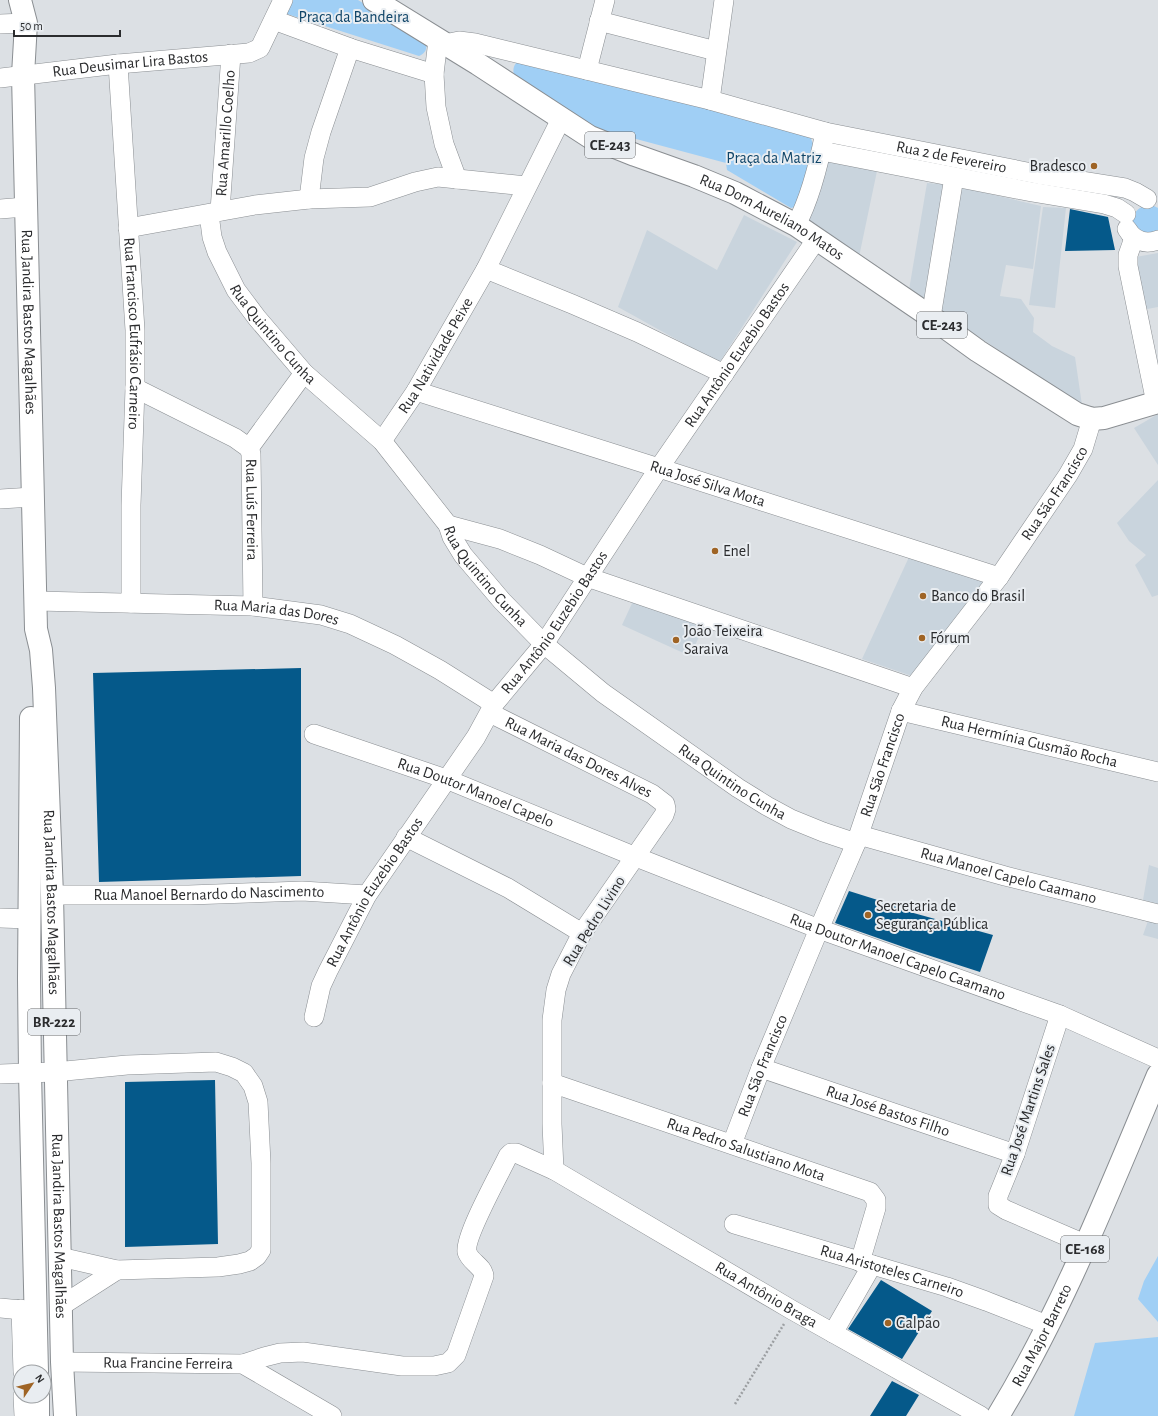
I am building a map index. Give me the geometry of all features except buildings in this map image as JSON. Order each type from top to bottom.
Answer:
[{"type":"main road","name":"CE-243","points":[[374,0],[442,42]]},
{"type":"main road","name":"Rua Jandira Bastos Magalhães","points":[[24,10],[23,75],[25,207],[36,600],[36,629],[33,649],[32,678],[30,918],[30,1073],[34,1230],[29,1310],[36,1364]]},
{"type":"main road","name":"Rua Dom Aureliano Matos","points":[[442,42],[590,137],[735,193],[796,225],[816,240],[931,316],[991,360],[1071,410],[1092,419]]},
{"type":"main road","points":[[1092,419],[1104,418],[1157,403]]},
{"type":"main road","name":"Rua Jandira Bastos Magalhães","points":[[36,629],[41,650],[44,688],[52,895],[62,1362],[65,1416]]},
{"type":"main road","name":"Rua Major Barreto","points":[[998,1416],[1016,1387],[1087,1245],[1158,1075]]},
{"type":"main road","points":[[34,1230],[49,1249],[60,1257]]},
{"type":"main road","points":[[38,1404],[38,1416]]},
{"type":"street","points":[[283,0],[274,20],[350,48],[434,74]]},
{"type":"street","points":[[587,70],[605,0]]},
{"type":"street","points":[[710,100],[724,0]]},
{"type":"street","points":[[0,24],[24,10]]},
{"type":"street","name":"Rua Deusimar Lira Bastos","points":[[0,78],[118,64],[249,53],[260,48],[274,20]]},
{"type":"street","points":[[599,21],[716,51]]},
{"type":"street","name":"Rua 2 de Fevereiro","points":[[442,42],[459,41],[475,43],[710,100],[825,132],[1037,174],[1125,188],[1153,200]]},
{"type":"street","points":[[442,42],[434,74],[436,106],[444,144],[457,179]]},
{"type":"street","points":[[309,199],[314,158],[320,132],[350,48]]},
{"type":"street","name":"Rua Amarillo Coelho","points":[[214,212],[231,54]]},
{"type":"street","name":"Rua Francisco Eufrásio Carneiro","points":[[118,64],[135,330],[135,388],[131,505],[131,603]]},
{"type":"street","name":"Rua Natividade Peixe","points":[[382,442],[416,391],[486,268],[561,119]]},
{"type":"street","points":[[796,225],[807,201],[822,151],[825,132]]},
{"type":"street","name":"Rua 2 de Fevereiro","points":[[822,151],[1032,192],[1104,204],[1117,208],[1126,214]]},
{"type":"street","points":[[128,228],[255,205],[309,199],[370,197],[415,182],[438,177],[526,186]]},
{"type":"street","points":[[931,316],[954,177]]},
{"type":"street","points":[[1153,200],[1140,200],[1129,208],[1126,214],[1127,228],[1134,238],[1146,242],[1158,240]]},
{"type":"street","points":[[0,209],[25,207]]},
{"type":"street","name":"Rua Quintino Cunha","points":[[214,212],[212,237],[217,252],[236,290],[257,318],[304,373],[382,442],[448,525],[452,537],[463,555],[502,601],[544,644],[603,693],[738,788],[791,819],[823,832],[858,839]]},
{"type":"street","points":[[1134,238],[1128,255],[1128,266],[1157,403]]},
{"type":"street","name":"Rua Antônio Euzebio Bastos","points":[[314,1017],[321,986],[367,895],[476,737],[492,708],[544,644],[659,468],[816,240]]},
{"type":"street","points":[[486,268],[637,332],[724,374]]},
{"type":"street","points":[[249,448],[304,373]]},
{"type":"street","name":"Rua Luís Ferreira","points":[[135,388],[235,438],[249,448],[251,454],[254,606]]},
{"type":"street","name":"Rua José Silva Mota","points":[[416,391],[999,577]]},
{"type":"street","name":"Rua São Francisco","points":[[732,1144],[761,1068],[858,839],[901,711],[913,688],[999,577],[1068,475],[1083,449],[1092,419]]},
{"type":"street","points":[[0,499],[33,497]]},
{"type":"street","points":[[448,525],[500,539],[540,555],[587,577],[913,688]]},
{"type":"street","name":"Rua Maria das Dores","points":[[36,600],[254,606],[321,615],[350,624],[421,659],[492,708]]},
{"type":"street","name":"Rua Maria das Dores Alves","points":[[492,708],[652,794],[665,804]]},
{"type":"street","name":"Rua Hermínia Gusmão Rocha","points":[[901,711],[1158,772]]},
{"type":"street","name":"Rua Doutor Manoel Capelo","points":[[314,734],[446,779],[636,857]]},
{"type":"street","name":"Rua Pedro Livino","points":[[554,1170],[552,1124],[552,1020],[556,990],[561,974],[582,933],[664,815],[666,809],[665,804]]},
{"type":"street","points":[[406,837],[508,888],[582,933]]},
{"type":"street","name":"Rua Manoel Capelo Caamano","points":[[858,839],[1158,914]]},
{"type":"street","name":"Rua Doutor Manoel Capelo Caamano","points":[[636,857],[819,929],[1060,1016],[1158,1059]]},
{"type":"street","name":"Rua Manoel Bernardo do Nascimento","points":[[52,895],[189,895],[302,891],[367,895]]},
{"type":"street","points":[[0,918],[30,918]]},
{"type":"street","name":"Rua José Martins Sales","points":[[1060,1016],[1015,1154],[998,1196],[998,1205],[1006,1210],[1087,1245]]},
{"type":"street","points":[[0,1074],[55,1072],[127,1065],[216,1062],[244,1073],[253,1086],[258,1102],[261,1163],[262,1250],[257,1256],[244,1263],[218,1267],[116,1270],[60,1257]]},
{"type":"street","name":"Rua José Bastos Filho","points":[[761,1068],[1015,1154]]},
{"type":"street","name":"Rua Pedro Salustiano Mota","points":[[552,1083],[870,1192],[874,1195],[876,1200],[876,1208],[866,1263]]},
{"type":"street","name":"Rua Antônio Braga","points":[[243,1364],[280,1353],[303,1352],[402,1366],[434,1366],[448,1363],[456,1355],[484,1276],[482,1270],[468,1255],[467,1246],[477,1218],[508,1156],[511,1153],[521,1154],[554,1170],[792,1310],[982,1416]]},
{"type":"street","name":"Rua Aristoteles Carneiro","points":[[734,1224],[947,1287],[1047,1325]]},
{"type":"street","points":[[833,1333],[866,1263]]},
{"type":"street","points":[[61,1306],[116,1270]]},
{"type":"street","points":[[0,1308],[29,1310],[24,1364]]},
{"type":"street","name":"Rua Francine Ferreira","points":[[62,1362],[243,1364],[332,1416]]},
{"type":"street","points":[[23,1404],[24,1416]]},
{"type":"path","points":[[735,1404],[792,1310]]},
{"type":"shaded area","points":[[824,160],[877,171],[859,257],[803,227]]},
{"type":"shaded area","points":[[927,183],[951,185],[929,302],[909,290]]},
{"type":"shaded area","points":[[960,187],[1041,206],[1033,269],[1006,265],[1000,296],[1021,299],[1034,318],[1033,332],[1052,346],[1075,357],[1082,405],[938,310]]},
{"type":"shaded area","points":[[1043,207],[1066,208],[1055,308],[1029,305]]},
{"type":"shaded area","points":[[744,215],[797,242],[719,363],[618,307],[647,230],[717,270]]},
{"type":"shaded area","points":[[1158,253],[1158,307],[1142,310],[1130,258]]},
{"type":"shaded area","points":[[1158,414],[1158,465],[1134,428]]},
{"type":"shaded area","points":[[1158,480],[1158,595],[1152,597],[1135,565],[1146,555],[1129,541],[1117,523]]},
{"type":"shaded area","points":[[909,557],[987,580],[912,676],[862,659]]},
{"type":"shaded area","name":"João Teixeira Saraiva","points":[[634,599],[705,624],[690,656],[622,625]]},
{"type":"shaded area","points":[[1149,865],[1158,868],[1158,904],[1143,900]]},
{"type":"shaded area","points":[[1149,918],[1158,921],[1158,939],[1143,935]]},
{"type":"green space","name":"Praça da Bandeira","points":[[290,0],[358,0],[425,41],[426,50],[419,56],[284,13]]},
{"type":"green space","name":"Praça da Matriz","points":[[522,58],[810,136],[813,144],[803,201],[791,208],[727,170],[726,163],[595,128],[514,75],[513,70],[515,65]]},
{"type":"green space","points":[[1150,204],[1158,208],[1158,234],[1142,236],[1132,221],[1138,210],[1143,206]]},
{"type":"green space","points":[[1158,1256],[1158,1322],[1138,1299],[1144,1281]]},
{"type":"green space","points":[[1158,1337],[1158,1416],[1074,1416],[1095,1343]]},
{"type":"place","name":"Bradesco","points":[[1094,166]]},
{"type":"place","name":"Enel","points":[[715,551]]},
{"type":"place","name":"Banco do Brasil","points":[[923,596]]},
{"type":"place","name":"Fórum","points":[[922,638]]},
{"type":"place","name":"João Teixeira Saraiva","points":[[676,640]]},
{"type":"place","name":"Secretaria de Segurança Pública","points":[[868,915]]},
{"type":"place","name":"Galpão","points":[[888,1323]]}]
